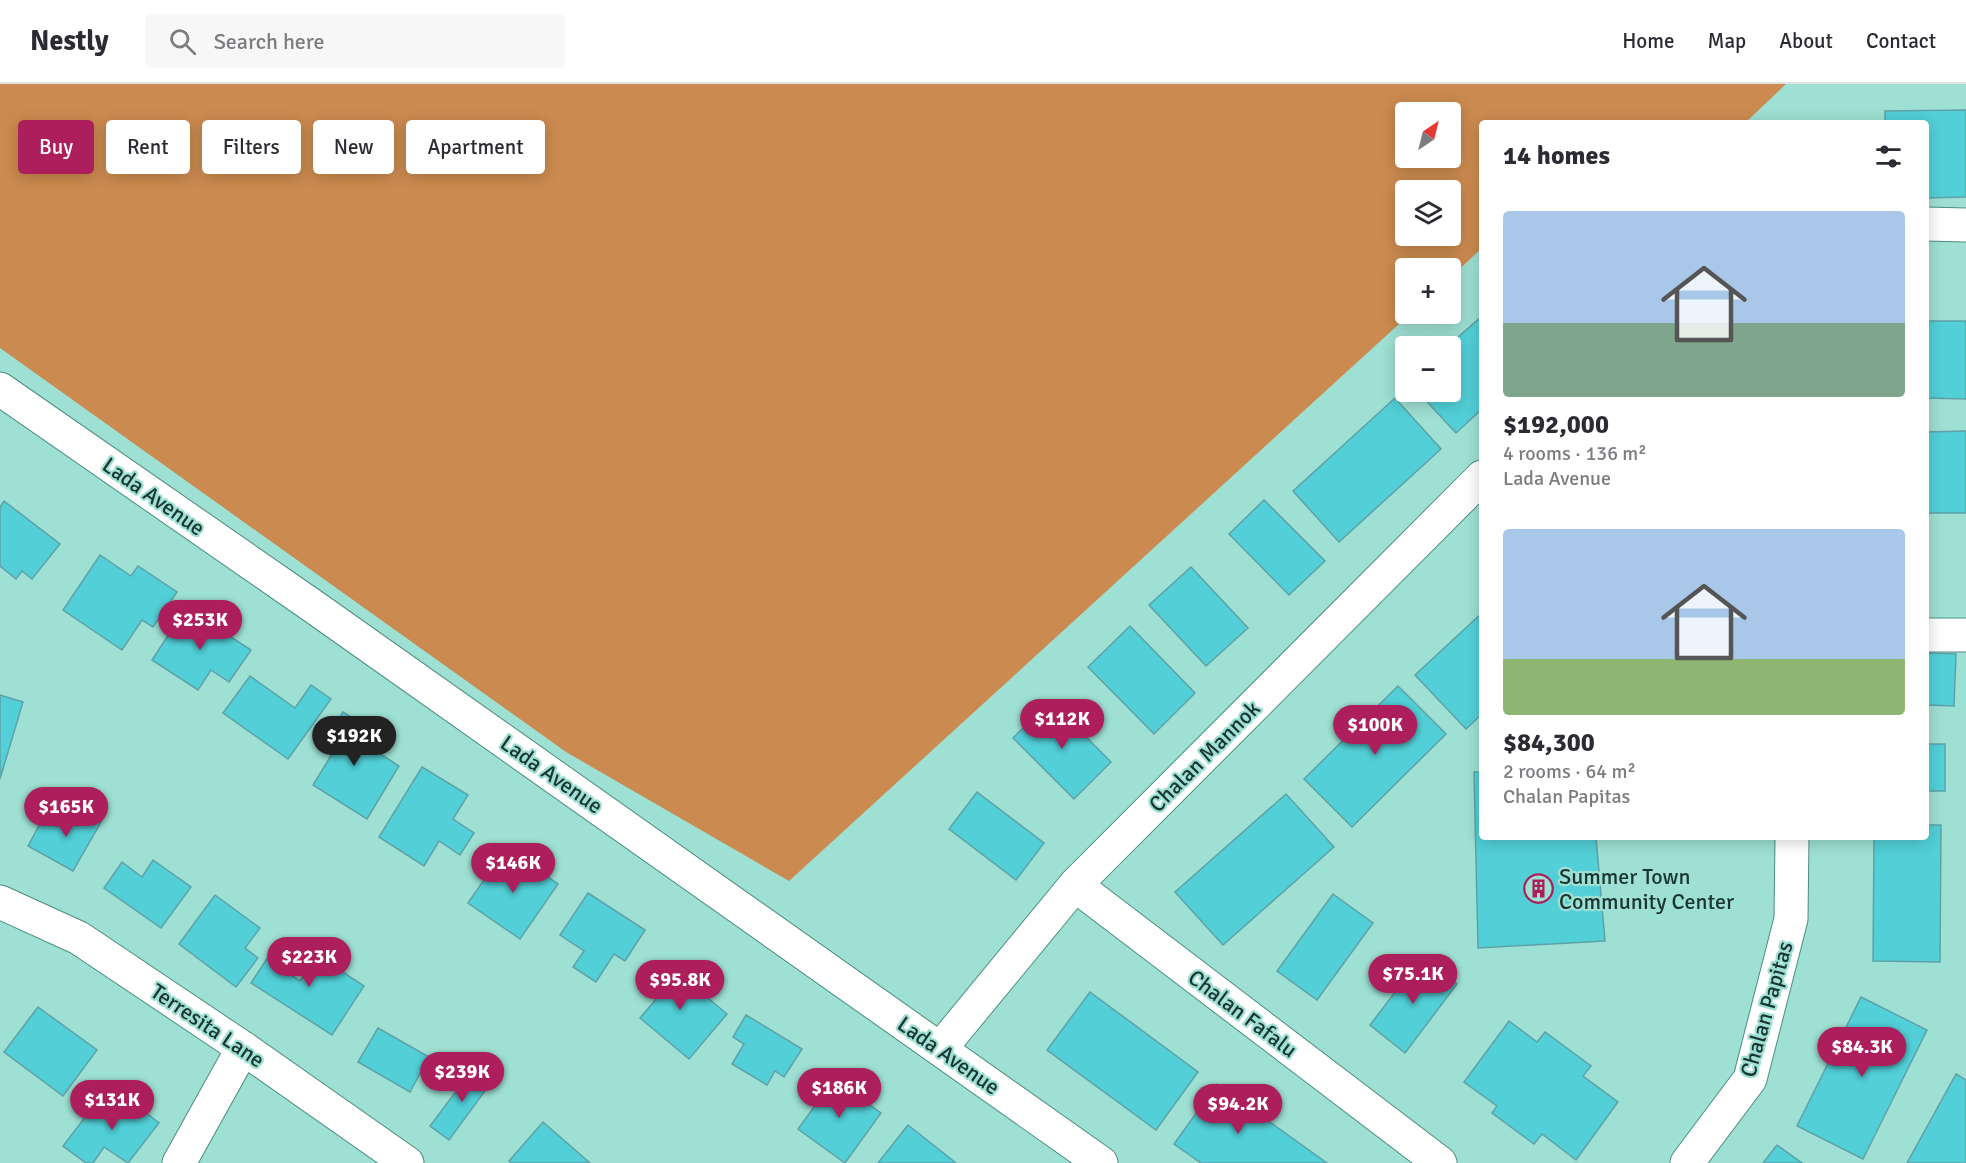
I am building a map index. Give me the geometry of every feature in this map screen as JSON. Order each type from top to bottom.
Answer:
[{"type":"street","points":[[1929,225],[1966,225]]},
{"type":"street","name":"Lada Avenue","points":[[0,389],[317,609],[1101,1163]]},
{"type":"street","name":"Chalan Mannok","points":[[940,1048],[1075,885],[1479,480]]},
{"type":"street","points":[[1929,635],[1966,635]]},
{"type":"street","name":"Chalan Papitas","points":[[1687,1163],[1750,1079],[1791,919],[1792,840]]},
{"type":"street","name":"Chalan Fafalu","points":[[1075,885],[1440,1163]]},
{"type":"street","name":"Terresita Lane","points":[[0,902],[79,938],[243,1047],[407,1163]]},
{"type":"street","points":[[179,1163],[243,1047]]},
{"type":"shaded area","points":[[0,84],[1786,84],[1748,120],[1479,120],[1479,251],[1461,268],[1461,258],[1395,258],[1395,324],[1399,324],[789,881],[566,752],[0,348]]},
{"type":"building","points":[[1966,110],[1966,197],[1929,198],[1929,120],[1885,120],[1885,111]]},
{"type":"building","points":[[1479,319],[1479,412],[1456,433],[1427,402],[1461,402],[1459,336]]},
{"type":"building","points":[[1929,321],[1966,321],[1966,399],[1929,398]]},
{"type":"building","points":[[1395,398],[1395,402],[1399,402],[1441,449],[1339,542],[1293,491]]},
{"type":"building","points":[[1966,431],[1966,513],[1929,513],[1929,432]]},
{"type":"building","points":[[1264,500],[1325,561],[1289,595],[1229,534]]},
{"type":"building","points":[[4,501],[60,544],[32,579],[22,571],[16,579],[0,566],[0,507]]},
{"type":"building","points":[[100,555],[131,576],[138,566],[177,592],[153,627],[142,620],[122,650],[63,610]]},
{"type":"building","points":[[1191,567],[1248,628],[1206,666],[1149,605]]},
{"type":"building","points":[[186,608],[251,650],[229,682],[211,670],[198,690],[152,660]]},
{"type":"building","points":[[1479,616],[1479,717],[1466,729],[1415,675]]},
{"type":"building","points":[[1130,626],[1195,693],[1154,734],[1088,667]]},
{"type":"building","points":[[1929,653],[1956,654],[1954,706],[1929,705]]},
{"type":"building","points":[[250,676],[295,708],[311,685],[331,699],[288,759],[223,713]]},
{"type":"building","points":[[1398,686],[1446,734],[1352,827],[1304,779]]},
{"type":"building","points":[[0,695],[23,702],[0,779]]},
{"type":"building","points":[[1050,701],[1111,762],[1074,799],[1013,738]]},
{"type":"building","points":[[343,712],[376,733],[368,746],[399,766],[367,819],[313,785],[332,754],[321,747]]},
{"type":"building","points":[[1929,744],[1945,744],[1945,791],[1929,791]]},
{"type":"building","points":[[422,767],[468,795],[453,819],[474,833],[460,855],[439,841],[424,866],[379,837]]},
{"type":"building","name":"Summer Town Community Center","points":[[1474,772],[1479,772],[1479,840],[1596,840],[1605,941],[1478,948]]},
{"type":"building","points":[[977,792],[1044,843],[1016,880],[949,829]]},
{"type":"building","points":[[1286,794],[1334,847],[1223,945],[1175,892]]},
{"type":"building","points":[[70,805],[101,822],[73,871],[28,846],[43,818],[57,827]]},
{"type":"building","points":[[1929,825],[1941,825],[1940,962],[1873,961],[1874,840],[1929,840]]},
{"type":"building","points":[[506,848],[558,884],[520,939],[468,903]]},
{"type":"building","points":[[153,860],[191,887],[161,928],[104,888],[122,862],[142,877]]},
{"type":"building","points":[[588,893],[645,930],[625,961],[614,954],[596,982],[573,967],[584,951],[560,935]]},
{"type":"building","points":[[1333,894],[1373,923],[1317,1000],[1277,971]]},
{"type":"building","points":[[215,895],[260,928],[245,948],[258,958],[236,987],[179,944]]},
{"type":"building","points":[[278,942],[301,957],[290,974],[300,981],[317,955],[364,986],[332,1035],[251,983]]},
{"type":"building","points":[[1422,957],[1457,984],[1405,1053],[1370,1025]]},
{"type":"building","points":[[664,961],[727,1014],[689,1059],[640,1018],[657,998],[643,987]]},
{"type":"building","points":[[1090,992],[1198,1072],[1156,1130],[1047,1050]]},
{"type":"building","points":[[1861,997],[1927,1030],[1863,1159],[1797,1126]]},
{"type":"building","points":[[38,1007],[97,1050],[63,1096],[4,1052]]},
{"type":"building","points":[[746,1015],[802,1049],[784,1077],[775,1071],[767,1085],[732,1064],[744,1044],[733,1037]]},
{"type":"building","points":[[1509,1021],[1537,1042],[1545,1032],[1591,1066],[1583,1076],[1618,1102],[1576,1160],[1542,1134],[1534,1144],[1492,1113],[1497,1106],[1464,1082]]},
{"type":"building","points":[[378,1028],[429,1057],[410,1092],[358,1062]]},
{"type":"building","points":[[475,1066],[493,1080],[449,1140],[430,1126]]},
{"type":"building","points":[[825,1073],[881,1113],[845,1163],[798,1129],[822,1096],[813,1089]]},
{"type":"building","points":[[1956,1074],[1966,1080],[1966,1163],[1907,1163]]},
{"type":"building","points":[[1217,1084],[1327,1163],[1201,1163],[1174,1144]]},
{"type":"building","points":[[123,1095],[159,1123],[128,1163],[104,1147],[93,1163],[86,1163],[63,1146],[99,1099],[113,1109]]},
{"type":"building","points":[[543,1122],[590,1163],[512,1163],[509,1161]]},
{"type":"building","points":[[908,1125],[956,1163],[878,1163]]},
{"type":"building","points":[[1777,1145],[1802,1163],[1763,1163]]},
{"type":"place","name":"Summer Town Community Center","points":[[1538,889]]}]
